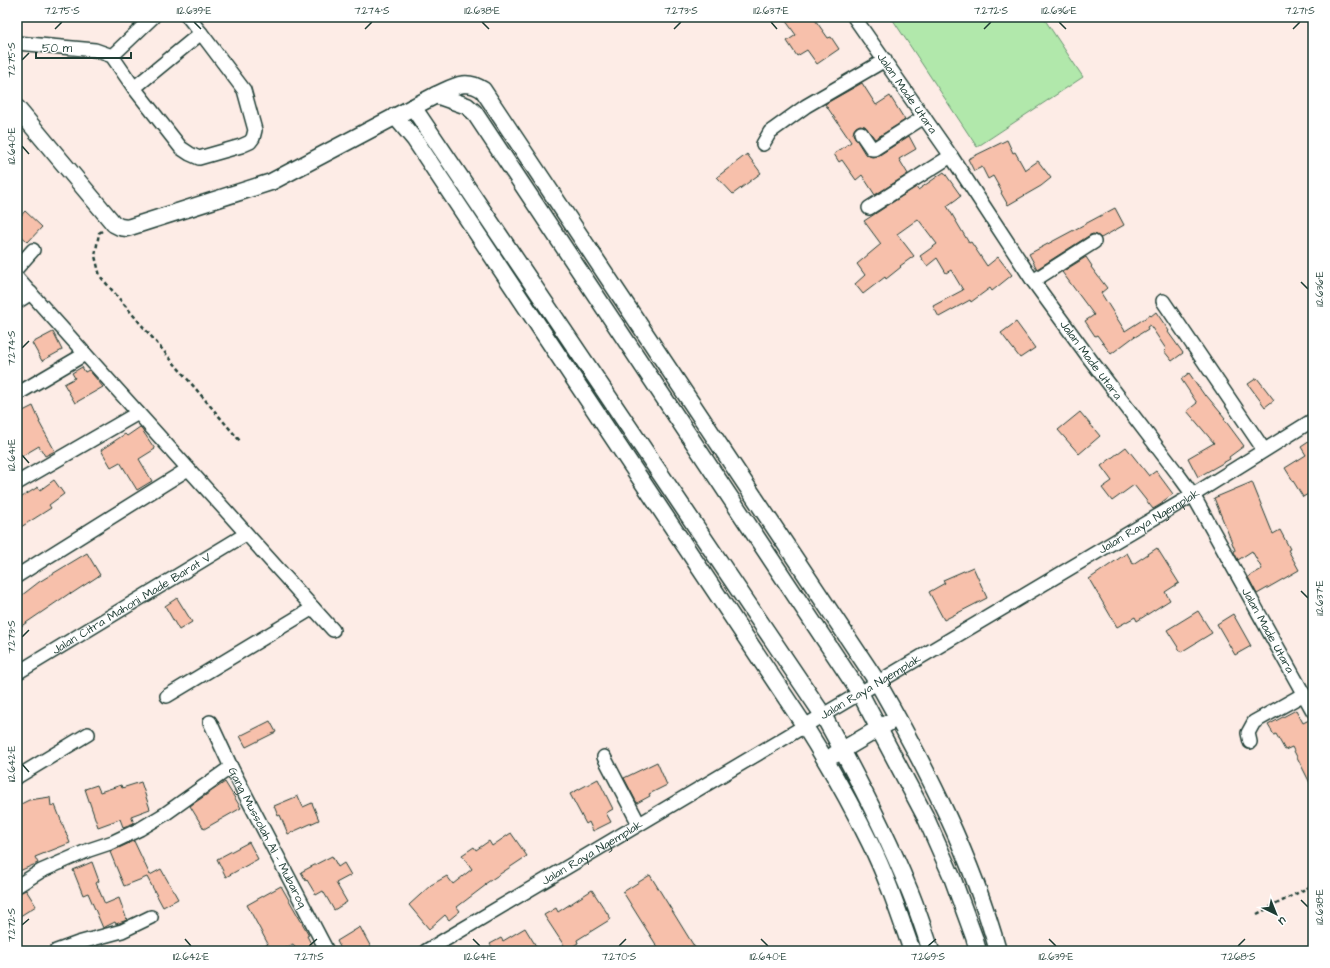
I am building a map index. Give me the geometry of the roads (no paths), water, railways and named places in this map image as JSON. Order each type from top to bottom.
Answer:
[{"type":"main road","points":[[19,115],[114,224],[120,227],[131,227],[271,182],[436,94],[461,84],[476,86],[483,90],[878,683],[898,717],[944,810],[971,870],[998,951]]},
{"type":"main road","points":[[436,94],[467,106],[474,112],[860,693],[925,816],[952,878],[978,951]]},
{"type":"main road","points":[[413,107],[823,715],[843,750],[886,836],[909,889],[931,951]]},
{"type":"main road","points":[[395,116],[419,147],[826,760],[870,843],[893,897],[912,951]]},
{"type":"main road","points":[[826,760],[898,717]]},
{"type":"street","points":[[112,56],[153,17]]},
{"type":"street","points":[[17,43],[95,50],[112,56],[134,88],[181,148],[199,158],[250,142],[253,138],[255,130],[244,90],[188,17]]},
{"type":"street","name":"Jalan Made Utara","points":[[854,17],[951,156],[1033,281],[1193,495],[1313,711]]},
{"type":"street","points":[[134,88],[201,33]]},
{"type":"street","points":[[763,144],[770,132],[806,106],[885,60]]},
{"type":"street","points":[[861,133],[872,149],[874,149],[924,117]]},
{"type":"street","points":[[869,208],[951,156]]},
{"type":"street","points":[[1033,281],[1094,242]]},
{"type":"street","points":[[17,268],[32,250]]},
{"type":"street","points":[[17,278],[333,630]]},
{"type":"street","points":[[17,302],[31,293]]},
{"type":"street","points":[[1163,301],[1264,450]]},
{"type":"street","points":[[17,394],[85,354]]},
{"type":"street","points":[[17,484],[138,413]]},
{"type":"street","name":"Jalan Raya Ngemplak","points":[[426,951],[1193,495],[1313,420]]},
{"type":"street","points":[[17,576],[188,469]]},
{"type":"street","name":"Jalan Citra Mahoni Made Barat V","points":[[17,673],[246,534]]},
{"type":"street","points":[[167,696],[313,608]]},
{"type":"street","points":[[1250,742],[1248,733],[1254,722],[1304,694]]},
{"type":"street","name":"Gang Mussolah Al - Mubaroq","points":[[210,722],[231,767],[327,951]]},
{"type":"street","points":[[17,777],[88,734]]},
{"type":"street","points":[[604,757],[639,824]]},
{"type":"street","points":[[17,886],[41,871],[89,850],[112,842],[140,828],[165,814],[231,767]]},
{"type":"street","points":[[56,951],[78,943],[122,931],[151,917]]}]
